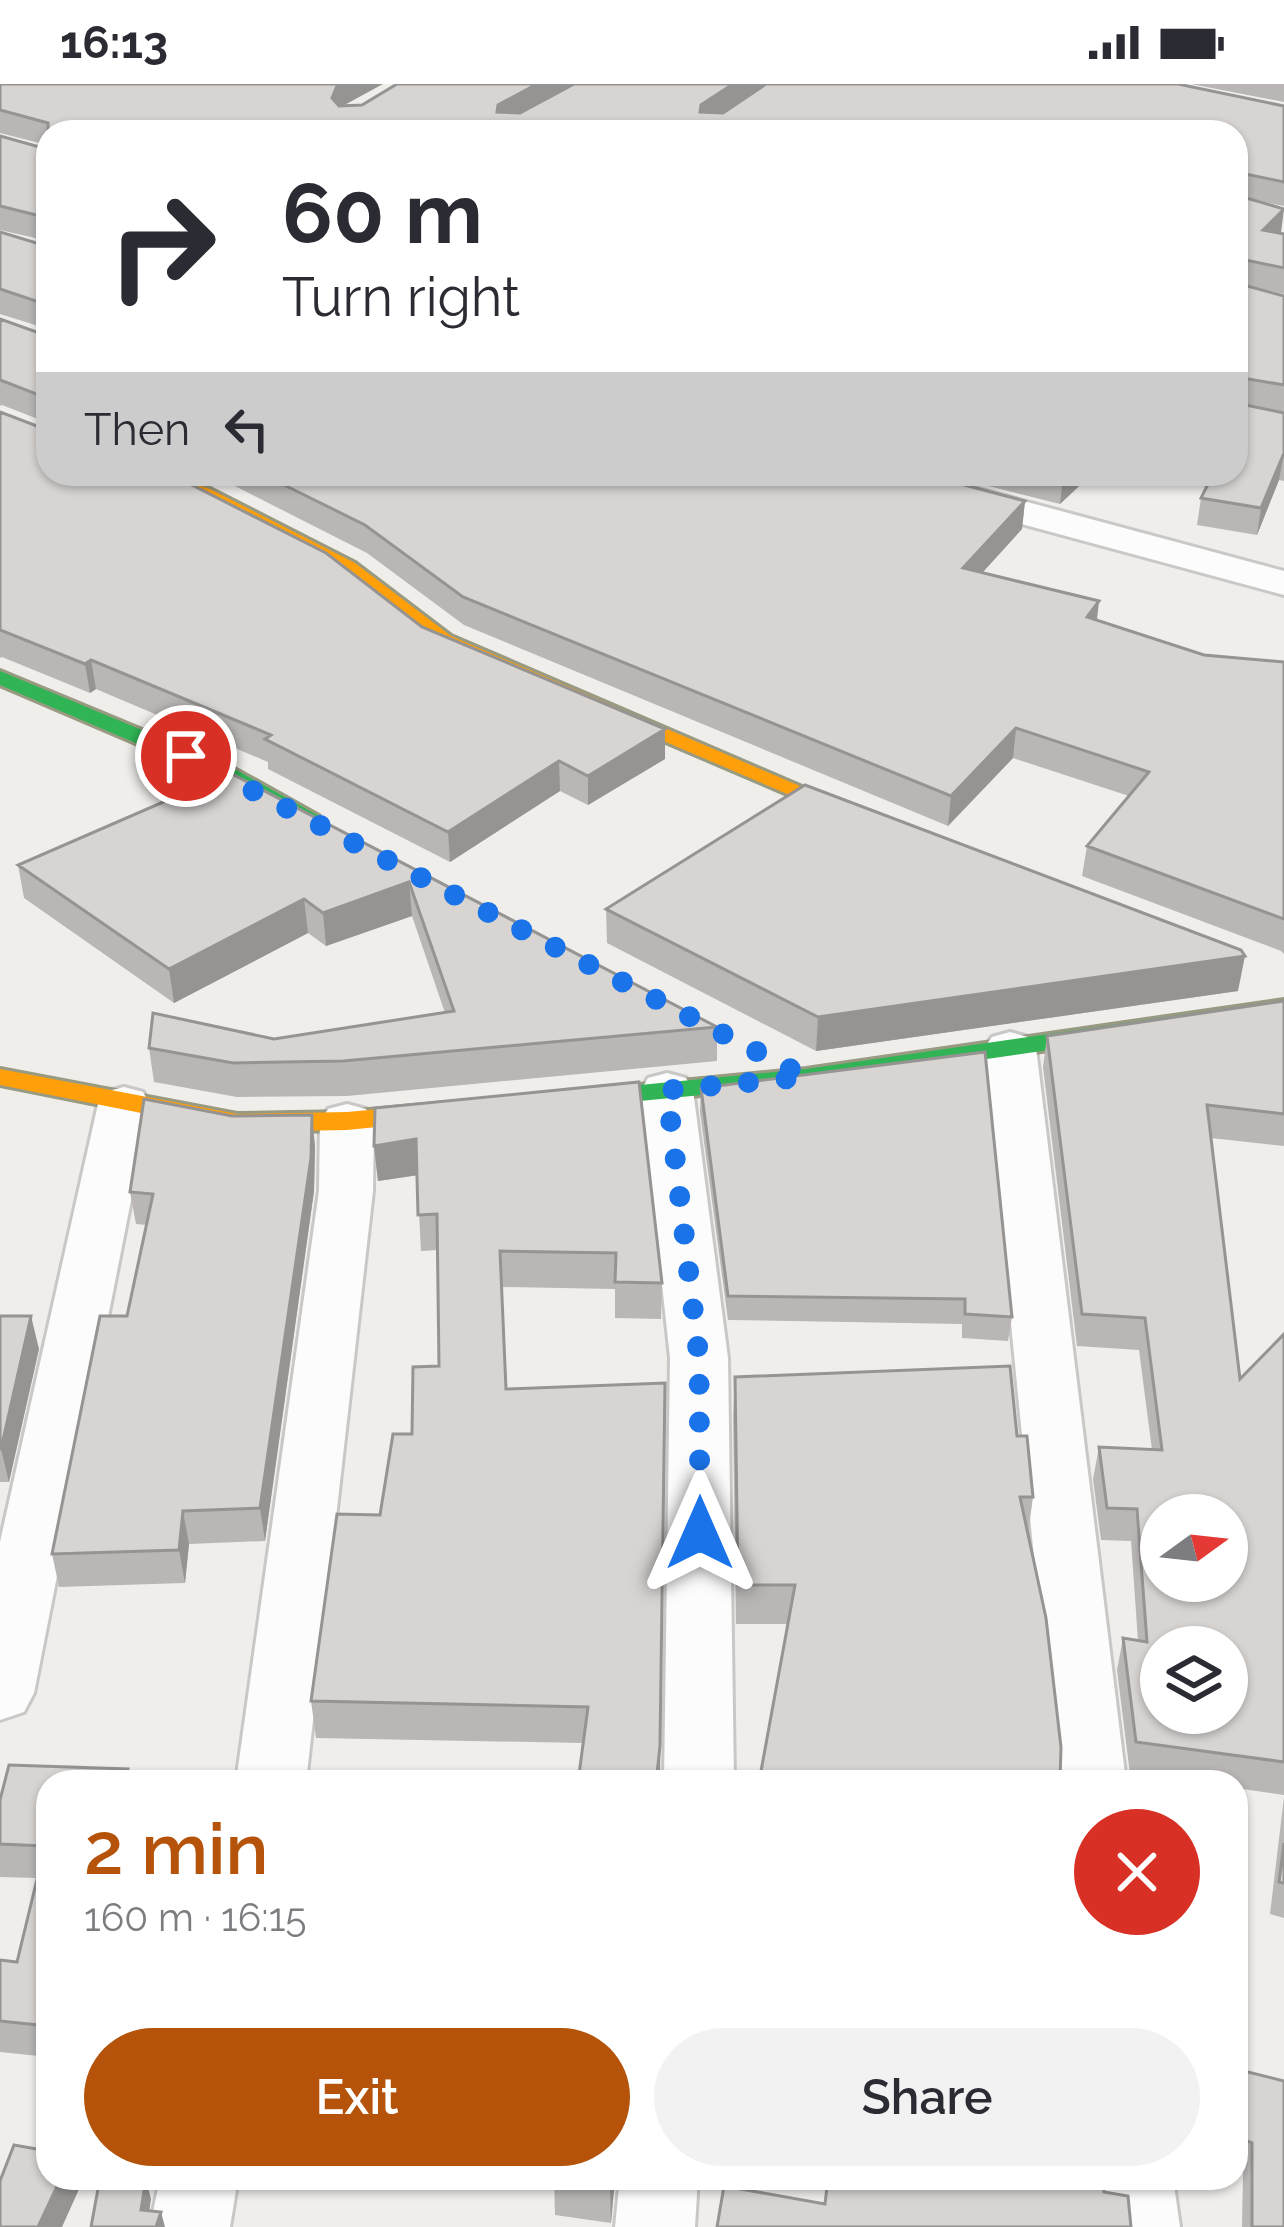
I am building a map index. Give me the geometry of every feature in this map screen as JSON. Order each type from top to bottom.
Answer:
[{"type":"street","points":[[180,486],[203,493],[348,567],[444,640],[910,836]]},
{"type":"street","points":[[924,486],[1284,583]]},
{"type":"street","points":[[0,677],[223,772],[327,826]]},
{"type":"street","points":[[0,1077],[237,1123],[347,1121],[806,1077],[1010,1048],[1280,999]]},
{"type":"street","points":[[1010,1048],[1089,1770]]},
{"type":"street","points":[[764,1055],[806,1077]]},
{"type":"street","points":[[667,1090],[699,1358],[699,1770]]},
{"type":"street","points":[[0,1693],[124,1104]]},
{"type":"street","points":[[273,1770],[346,1191],[347,1121]]},
{"type":"street","points":[[190,2227],[197,2190]]},
{"type":"street","points":[[655,2227],[658,2190]]},
{"type":"street","points":[[1135,2190],[1140,2227]]},
{"type":"building","points":[[0,84],[340,84],[332,98],[339,106],[362,105],[397,84],[537,84],[498,105],[497,112],[520,113],[574,84],[733,84],[701,105],[700,112],[723,113],[766,84],[1178,84],[1284,106],[1284,182],[1248,174],[1248,120],[37,120],[0,110]]},
{"type":"building","points":[[0,136],[36,146],[36,215],[0,206]]},
{"type":"building","points":[[1248,198],[1284,209],[1263,230],[1284,234],[1284,268],[1248,260]]},
{"type":"building","points":[[0,232],[36,243],[36,301],[0,289]]},
{"type":"building","points":[[1248,286],[1284,296],[1284,385],[1248,379]]},
{"type":"building","points":[[0,319],[36,332],[36,394],[0,380]]},
{"type":"building","points":[[1248,406],[1284,413],[1284,453],[1261,508],[1201,498],[1207,486],[1248,486]]},
{"type":"building","points":[[0,412],[36,426],[36,486],[194,486],[326,553],[422,627],[665,729],[588,776],[559,761],[448,832],[265,739],[271,735],[91,660],[85,664],[0,630]]},
{"type":"building","points":[[286,486],[968,486],[1025,501],[963,568],[1099,601],[1087,617],[1204,655],[1284,662],[1284,919],[1087,846],[1149,772],[1016,728],[951,796],[463,597],[365,525]]},
{"type":"building","points":[[230,773],[717,1027],[343,1061],[233,1063],[149,1048],[153,1013],[274,1039],[454,1011],[409,882],[323,913],[304,899],[169,969],[18,865]]},
{"type":"building","points":[[805,785],[1241,950],[1245,956],[818,1017],[606,909]]},
{"type":"building","points":[[1284,1001],[1284,1114],[1207,1105],[1240,1379],[1284,1334],[1284,1762],[1136,1742],[1123,1638],[1140,1641],[1140,1734],[1248,1734],[1248,1626],[1146,1626],[1144,1602],[1248,1602],[1248,1494],[1140,1494],[1140,1549],[1137,1509],[1107,1508],[1099,1447],[1162,1450],[1145,1318],[1082,1314],[1047,1036]]},
{"type":"building","points":[[985,1052],[1012,1317],[965,1314],[965,1299],[728,1296],[701,1088]]},
{"type":"building","points":[[639,1082],[662,1283],[615,1282],[616,1253],[500,1251],[506,1389],[665,1383],[657,1770],[580,1770],[588,1707],[311,1701],[337,1514],[380,1515],[393,1434],[412,1434],[413,1367],[439,1366],[437,1214],[418,1215],[416,1139],[374,1146],[375,1108]]},
{"type":"building","points":[[144,1099],[232,1116],[312,1115],[311,1158],[260,1508],[183,1511],[179,1550],[52,1554],[100,1316],[127,1316],[153,1194],[130,1192]]},
{"type":"building","points":[[0,1316],[31,1316],[1,1449],[0,1449]]},
{"type":"building","points":[[1010,1366],[1017,1436],[1027,1436],[1033,1497],[1020,1497],[1046,1618],[1060,1770],[761,1770],[795,1585],[738,1585],[735,1377]]},
{"type":"building","points":[[9,1765],[128,1769],[36,1770],[36,1846],[0,1844],[0,1800]]},
{"type":"building","points":[[1284,1843],[1284,1883],[1279,1882]]},
{"type":"building","points":[[36,1883],[36,2025],[0,2021],[0,1960],[17,1962]]},
{"type":"building","points":[[1248,2072],[1284,2081],[1284,2227],[1252,2227],[1252,2143],[1248,2141]]},
{"type":"building","points":[[14,2145],[36,2149],[36,2190],[55,2190],[38,2227],[0,2227],[0,2181]]},
{"type":"building","points":[[98,2190],[144,2190],[141,2210],[161,2212],[156,2227],[91,2227]]},
{"type":"building","points":[[723,2190],[825,2204],[827,2190],[1104,2190],[1128,2196],[1131,2227],[717,2227]]},
{"type":"traffic: fast","points":[[0,677],[223,772],[308,816]]},
{"type":"traffic: fast","points":[[557,1101],[806,1077],[1284,1008]]},
{"type":"traffic: slow","points":[[180,486],[203,493],[348,567],[444,640],[877,824]]},
{"type":"traffic: slow","points":[[0,1077],[237,1123],[347,1121],[557,1101]]},
{"type":"route","points":[[186,756],[806,1077],[667,1090],[699,1358],[700,1533]]}]
